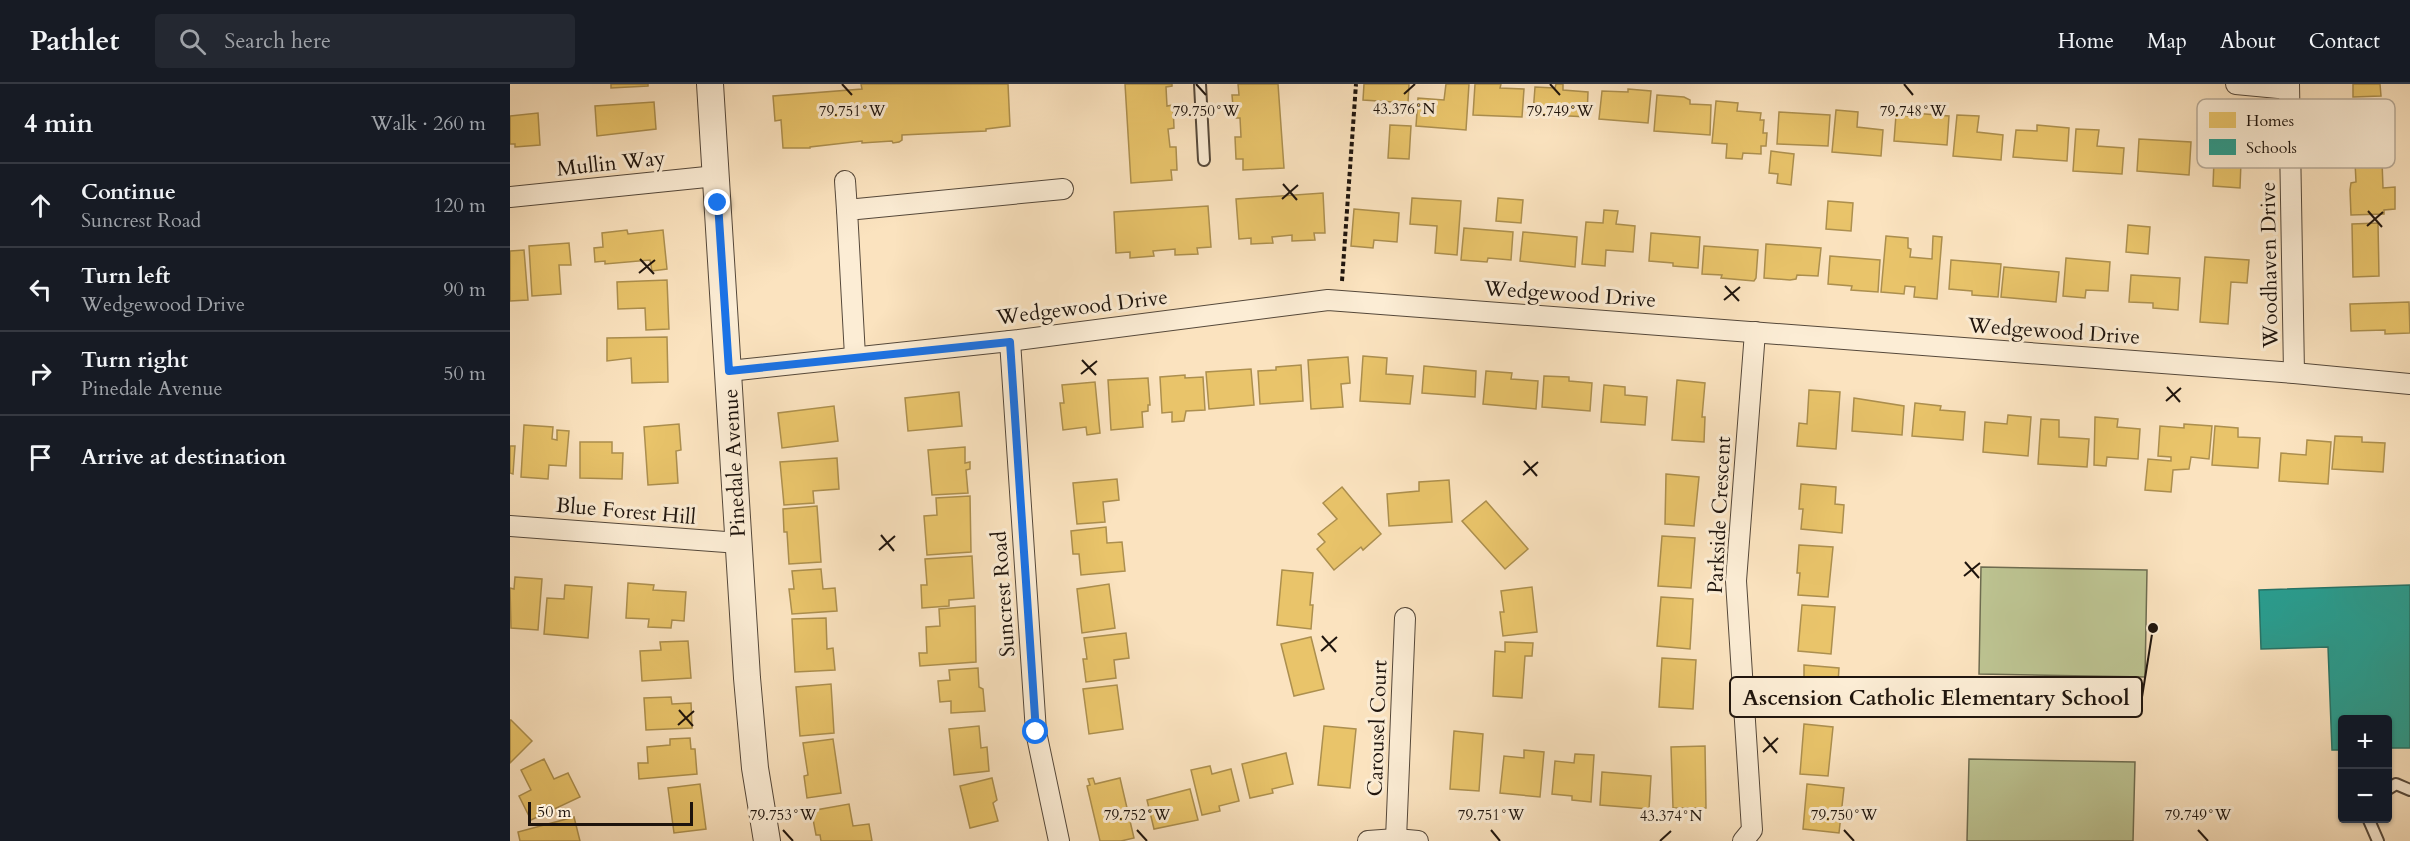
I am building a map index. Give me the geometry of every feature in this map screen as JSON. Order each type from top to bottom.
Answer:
[{"type":"street","name":"Pinedale Avenue","points":[[710,84],[748,689],[755,768],[767,841]]},
{"type":"street","points":[[2236,84],[2289,86]]},
{"type":"street","name":"Woodhaven Drive","points":[[2290,168],[2294,373]]},
{"type":"street","name":"Mullin Way","points":[[510,196],[716,176]]},
{"type":"street","points":[[845,181],[855,356]]},
{"type":"street","points":[[847,210],[1063,189]]},
{"type":"street","name":"Wedgewood Drive","points":[[729,371],[855,356],[1010,342],[1340,300],[2294,373],[2410,384]]},
{"type":"street","name":"Parkside Crescent","points":[[1743,841],[1752,830],[1736,581],[1755,332]]},
{"type":"street","name":"Suncrest Road","points":[[1010,342],[1036,732],[1059,841]]},
{"type":"street","name":"Blue Forest Hill","points":[[510,526],[739,543]]},
{"type":"street","name":"Carousel Court","points":[[1396,839],[1405,618]]},
{"type":"street","points":[[1368,841],[1396,839],[1418,841]]},
{"type":"lane","points":[[1200,84],[1204,160]]},
{"type":"lane","points":[[2392,786],[2396,784],[2410,790]]},
{"type":"lane","points":[[2370,823],[2378,841]]},
{"type":"path","points":[[1340,300],[1356,84]]},
{"type":"green space","points":[[1981,567],[2147,570],[2145,677],[1979,674]]},
{"type":"green space","points":[[1969,759],[2135,762],[2133,841],[1967,841]]},
{"type":"building: Homes","points":[[611,84],[648,84],[648,86],[611,88]]},
{"type":"building: Homes","points":[[861,84],[1008,84],[1010,126],[986,129],[986,131],[902,135],[902,140],[893,143],[892,141],[862,143],[862,141],[810,148],[783,148],[781,120],[775,121],[773,96],[862,89]]},
{"type":"building: Homes","points":[[1125,84],[1172,84],[1166,87],[1167,106],[1173,105],[1174,128],[1168,129],[1170,147],[1176,147],[1177,170],[1171,170],[1172,180],[1131,183]]},
{"type":"building: Homes","points":[[1238,84],[1278,84],[1284,168],[1243,170],[1243,159],[1236,159],[1235,137],[1241,137],[1240,118],[1234,118],[1232,95],[1239,95]]},
{"type":"building: Homes","points":[[1364,84],[1409,84],[1408,103],[1363,100]]},
{"type":"building: Homes","points":[[1446,84],[1469,84],[1466,130],[1416,126],[1418,98],[1444,100]]},
{"type":"building: Homes","points":[[1475,84],[1501,84],[1500,88],[1524,89],[1522,117],[1473,115]]},
{"type":"building: Homes","points":[[1556,84],[1563,84],[1563,90],[1588,92],[1587,117],[1533,114],[1535,87],[1555,88]]},
{"type":"building: Homes","points":[[2353,84],[2380,84],[2381,96],[2353,97]]},
{"type":"building: Homes","points":[[1628,89],[1651,91],[1648,123],[1599,119],[1602,91],[1628,92]]},
{"type":"building: Homes","points":[[1657,95],[1684,97],[1690,100],[1690,104],[1711,105],[1710,135],[1654,131]]},
{"type":"building: Homes","points":[[1716,101],[1738,103],[1737,111],[1761,113],[1760,120],[1764,120],[1763,133],[1767,133],[1766,146],[1761,146],[1761,154],[1743,153],[1742,159],[1726,158],[1727,144],[1712,143]]},
{"type":"building: Homes","points":[[654,102],[656,129],[597,136],[595,106]]},
{"type":"building: Homes","points":[[1836,110],[1858,112],[1857,127],[1883,130],[1881,156],[1832,152]]},
{"type":"building: Homes","points":[[1779,112],[1830,115],[1828,146],[1777,144]]},
{"type":"building: Homes","points":[[538,113],[540,145],[515,147],[515,144],[510,144],[510,116]]},
{"type":"building: Homes","points":[[1913,113],[1949,116],[1947,145],[1894,141],[1896,115],[1913,116]]},
{"type":"building: Homes","points":[[1957,115],[1979,116],[1977,132],[2003,135],[2001,160],[1953,156]]},
{"type":"building: Homes","points":[[1390,125],[1411,126],[1409,159],[1388,158]]},
{"type":"building: Homes","points":[[2037,125],[2069,128],[2067,161],[2013,157],[2016,130],[2037,131]]},
{"type":"building: Homes","points":[[2076,129],[2099,130],[2097,146],[2124,148],[2122,174],[2073,171]]},
{"type":"building: Homes","points":[[2139,139],[2191,142],[2189,175],[2137,171]]},
{"type":"building: Homes","points":[[1771,151],[1794,154],[1791,185],[1777,183],[1778,174],[1769,173]]},
{"type":"building: Homes","points":[[2214,168],[2241,168],[2240,188],[2213,186]]},
{"type":"building: Homes","points":[[2355,168],[2382,168],[2383,188],[2395,187],[2395,209],[2384,210],[2384,214],[2351,215],[2351,183],[2356,182]]},
{"type":"building: Homes","points":[[1323,193],[1325,233],[1314,233],[1315,240],[1292,241],[1292,235],[1272,237],[1273,243],[1251,244],[1251,238],[1239,239],[1236,199]]},
{"type":"building: Homes","points":[[1412,198],[1461,201],[1457,255],[1435,253],[1437,226],[1410,224]]},
{"type":"building: Homes","points":[[1498,198],[1523,200],[1521,223],[1496,221]]},
{"type":"building: Homes","points":[[1828,201],[1853,203],[1851,231],[1826,229]]},
{"type":"building: Homes","points":[[1208,206],[1211,247],[1197,248],[1198,254],[1175,255],[1175,249],[1153,251],[1154,256],[1130,258],[1130,252],[1116,253],[1114,212]]},
{"type":"building: Homes","points":[[1354,209],[1399,213],[1397,242],[1374,240],[1373,248],[1351,246]]},
{"type":"building: Homes","points":[[1604,210],[1618,211],[1616,224],[1635,226],[1633,252],[1606,250],[1605,266],[1582,264],[1586,222],[1603,223]]},
{"type":"building: Homes","points":[[2378,223],[2379,276],[2353,277],[2352,224]]},
{"type":"building: Homes","points":[[2128,225],[2150,227],[2148,254],[2126,252]]},
{"type":"building: Homes","points":[[1464,228],[1513,232],[1511,260],[1488,258],[1487,262],[1461,260]]},
{"type":"building: Homes","points":[[627,230],[628,234],[663,230],[667,269],[652,271],[650,260],[605,264],[605,261],[595,262],[594,248],[603,247],[602,233]]},
{"type":"building: Homes","points":[[1523,232],[1577,237],[1575,267],[1520,261]]},
{"type":"building: Homes","points":[[1651,233],[1700,237],[1698,268],[1649,261]]},
{"type":"building: Homes","points":[[1886,236],[1908,238],[1908,248],[1911,249],[1910,257],[1932,259],[1933,236],[1942,237],[1937,299],[1914,297],[1915,287],[1905,286],[1904,294],[1881,292]]},
{"type":"building: Homes","points":[[569,243],[571,265],[559,265],[561,294],[532,296],[529,246]]},
{"type":"building: Homes","points":[[1766,244],[1821,248],[1818,276],[1797,275],[1796,279],[1790,280],[1764,278]]},
{"type":"building: Homes","points":[[1704,246],[1758,250],[1756,278],[1754,281],[1702,274]]},
{"type":"building: Homes","points":[[524,250],[528,300],[510,301],[510,251]]},
{"type":"building: Homes","points":[[1830,256],[1880,260],[1878,292],[1851,290],[1852,286],[1828,284]]},
{"type":"building: Homes","points":[[2205,257],[2249,260],[2247,283],[2231,282],[2228,324],[2200,322]]},
{"type":"building: Homes","points":[[2066,258],[2110,262],[2108,291],[2086,290],[2085,298],[2063,296]]},
{"type":"building: Homes","points":[[1951,260],[2001,264],[1998,297],[1972,295],[1972,291],[1949,289]]},
{"type":"building: Homes","points":[[2004,267],[2059,272],[2056,302],[2001,297]]},
{"type":"building: Homes","points":[[2131,275],[2180,278],[2178,310],[2153,308],[2153,303],[2129,302]]},
{"type":"building: Homes","points":[[667,280],[669,329],[646,330],[645,308],[618,309],[617,282]]},
{"type":"building: Homes","points":[[2409,302],[2410,333],[2385,334],[2385,330],[2351,331],[2350,304]]},
{"type":"building: Homes","points":[[667,337],[668,382],[632,383],[631,358],[607,361],[607,338]]},
{"type":"building: Homes","points":[[1363,356],[1387,358],[1386,374],[1413,376],[1410,404],[1360,401]]},
{"type":"building: Homes","points":[[1348,357],[1350,383],[1341,384],[1343,407],[1311,409],[1308,360]]},
{"type":"building: Homes","points":[[1301,365],[1303,401],[1260,404],[1258,371]]},
{"type":"building: Homes","points":[[1424,366],[1476,371],[1475,397],[1422,393]]},
{"type":"building: Homes","points":[[1251,369],[1254,405],[1209,409],[1206,372]]},
{"type":"building: Homes","points":[[1486,371],[1512,373],[1511,379],[1538,381],[1536,409],[1483,404]]},
{"type":"building: Homes","points":[[1185,375],[1185,378],[1203,377],[1205,410],[1186,411],[1184,421],[1172,422],[1172,412],[1162,413],[1160,377]]},
{"type":"building: Homes","points":[[1544,376],[1569,377],[1569,381],[1592,383],[1590,411],[1542,407]]},
{"type":"building: Homes","points":[[1148,378],[1150,405],[1148,405],[1148,411],[1142,412],[1143,427],[1111,430],[1108,380]]},
{"type":"building: Homes","points":[[1677,380],[1705,383],[1702,417],[1705,417],[1704,442],[1672,440]]},
{"type":"building: Homes","points":[[1095,382],[1100,433],[1087,435],[1086,427],[1063,430],[1060,403],[1064,403],[1062,385]]},
{"type":"building: Homes","points":[[1604,385],[1625,387],[1625,395],[1647,397],[1645,425],[1601,422]]},
{"type":"building: Homes","points":[[1809,390],[1840,392],[1836,449],[1797,446],[1799,423],[1807,424]]},
{"type":"building: Homes","points":[[959,392],[962,426],[908,431],[905,398]]},
{"type":"building: Homes","points":[[1854,398],[1904,406],[1902,435],[1852,431]]},
{"type":"building: Homes","points":[[1915,403],[1941,406],[1940,410],[1965,412],[1963,440],[1912,436]]},
{"type":"building: Homes","points":[[834,406],[838,441],[782,448],[778,413]]},
{"type":"building: Homes","points":[[2008,415],[2031,417],[2028,456],[1983,452],[1985,422],[2007,424]]},
{"type":"building: Homes","points":[[2095,417],[2118,419],[2117,427],[2140,429],[2138,459],[2107,457],[2106,466],[2094,465]]},
{"type":"building: Homes","points":[[2041,419],[2059,420],[2059,437],[2089,439],[2087,467],[2038,464]]},
{"type":"building: Homes","points":[[679,424],[681,450],[676,451],[678,483],[648,485],[644,427]]},
{"type":"building: Homes","points":[[2184,424],[2212,426],[2209,459],[2191,457],[2189,469],[2173,470],[2171,492],[2145,490],[2148,459],[2171,461],[2171,457],[2158,456],[2160,426],[2184,428]]},
{"type":"building: Homes","points":[[524,425],[553,427],[552,439],[557,440],[557,430],[569,431],[566,466],[549,465],[548,479],[521,477]]},
{"type":"building: Homes","points":[[2215,426],[2238,428],[2238,437],[2260,438],[2258,468],[2212,465]]},
{"type":"building: Homes","points":[[2335,436],[2362,437],[2362,442],[2385,443],[2383,472],[2332,469]]},
{"type":"building: Homes","points":[[2307,440],[2331,442],[2328,484],[2279,481],[2281,453],[2306,455]]},
{"type":"building: Homes","points":[[580,442],[612,442],[612,453],[623,453],[622,479],[580,478]]},
{"type":"building: Homes","points":[[510,446],[515,446],[513,474],[510,473]]},
{"type":"building: Homes","points":[[965,447],[965,463],[970,462],[970,469],[966,470],[968,493],[932,495],[928,450]]},
{"type":"building: Homes","points":[[837,458],[839,489],[813,491],[814,503],[784,505],[780,462]]},
{"type":"building: Homes","points":[[1666,474],[1699,477],[1694,526],[1665,524]]},
{"type":"building: Homes","points":[[1117,479],[1119,500],[1103,502],[1105,522],[1077,524],[1073,483]]},
{"type":"building: Homes","points":[[1449,480],[1452,522],[1389,526],[1387,494],[1419,491],[1419,482]]},
{"type":"building: Homes","points":[[1801,484],[1836,487],[1835,504],[1844,505],[1842,533],[1801,529],[1803,509],[1799,509]]},
{"type":"building: Homes","points":[[1342,487],[1381,534],[1363,550],[1361,547],[1334,570],[1317,549],[1325,542],[1318,534],[1337,519],[1323,503]]},
{"type":"building: Homes","points":[[970,496],[971,552],[927,555],[924,516],[937,515],[936,498]]},
{"type":"building: Homes","points":[[1486,501],[1528,549],[1505,569],[1462,521]]},
{"type":"building: Homes","points":[[817,506],[821,562],[789,564],[783,509]]},
{"type":"building: Homes","points":[[1106,527],[1107,543],[1122,542],[1125,571],[1081,575],[1079,554],[1073,554],[1071,531]]},
{"type":"building: Homes","points":[[1662,536],[1695,538],[1691,588],[1658,586]]},
{"type":"building: Homes","points":[[1799,545],[1833,547],[1828,597],[1798,595]]},
{"type":"building: Homes","points":[[972,556],[974,598],[949,600],[949,606],[922,608],[921,585],[927,585],[925,559]]},
{"type":"building: Homes","points":[[821,569],[823,589],[835,588],[837,611],[792,614],[789,589],[794,589],[792,571]]},
{"type":"building: Homes","points":[[1282,570],[1313,573],[1310,605],[1313,605],[1311,629],[1277,625]]},
{"type":"building: Homes","points":[[515,577],[542,579],[538,630],[511,628],[510,588],[514,589]]},
{"type":"building: Homes","points":[[628,583],[654,585],[653,590],[686,592],[684,621],[672,620],[671,628],[648,627],[649,619],[626,618]]},
{"type":"building: Homes","points":[[1109,584],[1115,628],[1082,633],[1077,589]]},
{"type":"building: Homes","points":[[565,585],[592,587],[588,638],[544,634],[547,598],[564,599]]},
{"type":"building: Homes","points":[[1532,587],[1537,632],[1503,636],[1500,612],[1504,612],[1501,591]]},
{"type":"building: Homes","points":[[1661,597],[1693,599],[1690,649],[1657,646]]},
{"type":"building: Homes","points":[[1802,605],[1835,607],[1831,654],[1798,651]]},
{"type":"building: Homes","points":[[975,606],[976,662],[920,666],[919,653],[927,653],[926,627],[940,626],[939,609]]},
{"type":"building: Homes","points":[[826,618],[827,649],[833,648],[835,670],[795,672],[792,619]]},
{"type":"building: Homes","points":[[1126,633],[1129,658],[1114,660],[1116,678],[1086,682],[1083,659],[1087,659],[1084,638]]},
{"type":"building: Homes","points":[[1311,637],[1324,689],[1294,696],[1281,644]]},
{"type":"building: Homes","points":[[688,641],[691,678],[642,681],[640,651],[661,650],[660,642]]},
{"type":"building: Homes","points":[[1505,642],[1533,643],[1532,656],[1525,656],[1522,698],[1493,696],[1495,651],[1505,652]]},
{"type":"building: Homes","points":[[1662,658],[1696,660],[1693,709],[1659,707]]},
{"type":"building: Homes","points":[[1804,665],[1839,668],[1836,713],[1804,711]]},
{"type":"building: Homes","points":[[978,668],[979,687],[983,689],[985,711],[951,713],[951,701],[940,702],[938,681],[950,680],[949,670]]},
{"type":"building: Homes","points":[[831,684],[834,733],[800,736],[796,687]]},
{"type":"building: Homes","points":[[1117,685],[1123,729],[1089,734],[1083,689]]},
{"type":"building: Homes","points":[[671,697],[672,704],[691,703],[692,728],[646,730],[644,698]]},
{"type":"building: Homes","points":[[510,720],[532,741],[510,763]]},
{"type":"building: Homes","points":[[1804,724],[1833,727],[1828,776],[1800,774]]},
{"type":"building: Homes","points":[[979,726],[981,748],[987,747],[989,771],[954,775],[949,729]]},
{"type":"building: Homes","points":[[1324,726],[1356,729],[1350,788],[1318,785]]},
{"type":"building: Homes","points":[[1454,731],[1483,734],[1479,791],[1450,789]]},
{"type":"building: Homes","points":[[690,738],[691,749],[695,749],[697,774],[639,779],[638,763],[648,763],[647,747],[670,745],[670,739]]},
{"type":"building: Homes","points":[[833,739],[841,793],[807,798],[804,776],[808,775],[803,743]]},
{"type":"building: Homes","points":[[1705,746],[1706,808],[1673,808],[1671,747]]},
{"type":"building: Homes","points":[[1524,750],[1544,752],[1540,797],[1500,793],[1504,756],[1524,758]]},
{"type":"building: Homes","points":[[1286,753],[1293,784],[1272,789],[1273,793],[1250,798],[1242,764]]},
{"type":"building: Homes","points":[[1575,754],[1594,755],[1591,802],[1572,800],[1572,796],[1552,794],[1555,761],[1574,763]]},
{"type":"building: Homes","points":[[544,759],[554,779],[568,773],[580,797],[531,820],[519,796],[531,790],[521,770]]},
{"type":"building: Homes","points":[[1210,766],[1212,774],[1231,769],[1239,801],[1219,806],[1220,811],[1202,815],[1191,770]]},
{"type":"building: Homes","points":[[1602,772],[1651,776],[1649,809],[1600,805]]},
{"type":"building: Homes","points":[[992,778],[997,800],[993,803],[998,821],[970,828],[960,786]]},
{"type":"building: Homes","points":[[1093,778],[1095,784],[1120,778],[1134,838],[1121,841],[1100,841],[1087,786],[1090,785],[1088,779]]},
{"type":"building: Homes","points":[[700,784],[706,829],[674,833],[668,788]]},
{"type":"building: Homes","points":[[1807,784],[1844,788],[1839,833],[1803,829]]},
{"type":"building: Homes","points":[[1190,789],[1198,820],[1154,829],[1147,800]]},
{"type":"building: Homes","points":[[849,804],[853,826],[869,824],[872,841],[821,841],[820,835],[816,835],[812,814],[816,813],[816,810]]},
{"type":"building: Homes","points":[[574,817],[580,841],[520,841],[518,832]]},
{"type":"building: Schools","points":[[2410,585],[2410,748],[2392,748],[2392,715],[2338,715],[2338,750],[2332,750],[2328,647],[2261,649],[2259,590]]},
{"type":"place","name":"Ascension Catholic Elementary School","points":[[2153,628]]},
{"type":"route","points":[[718,203],[729,371],[855,356],[1010,342],[1036,732]]}]
